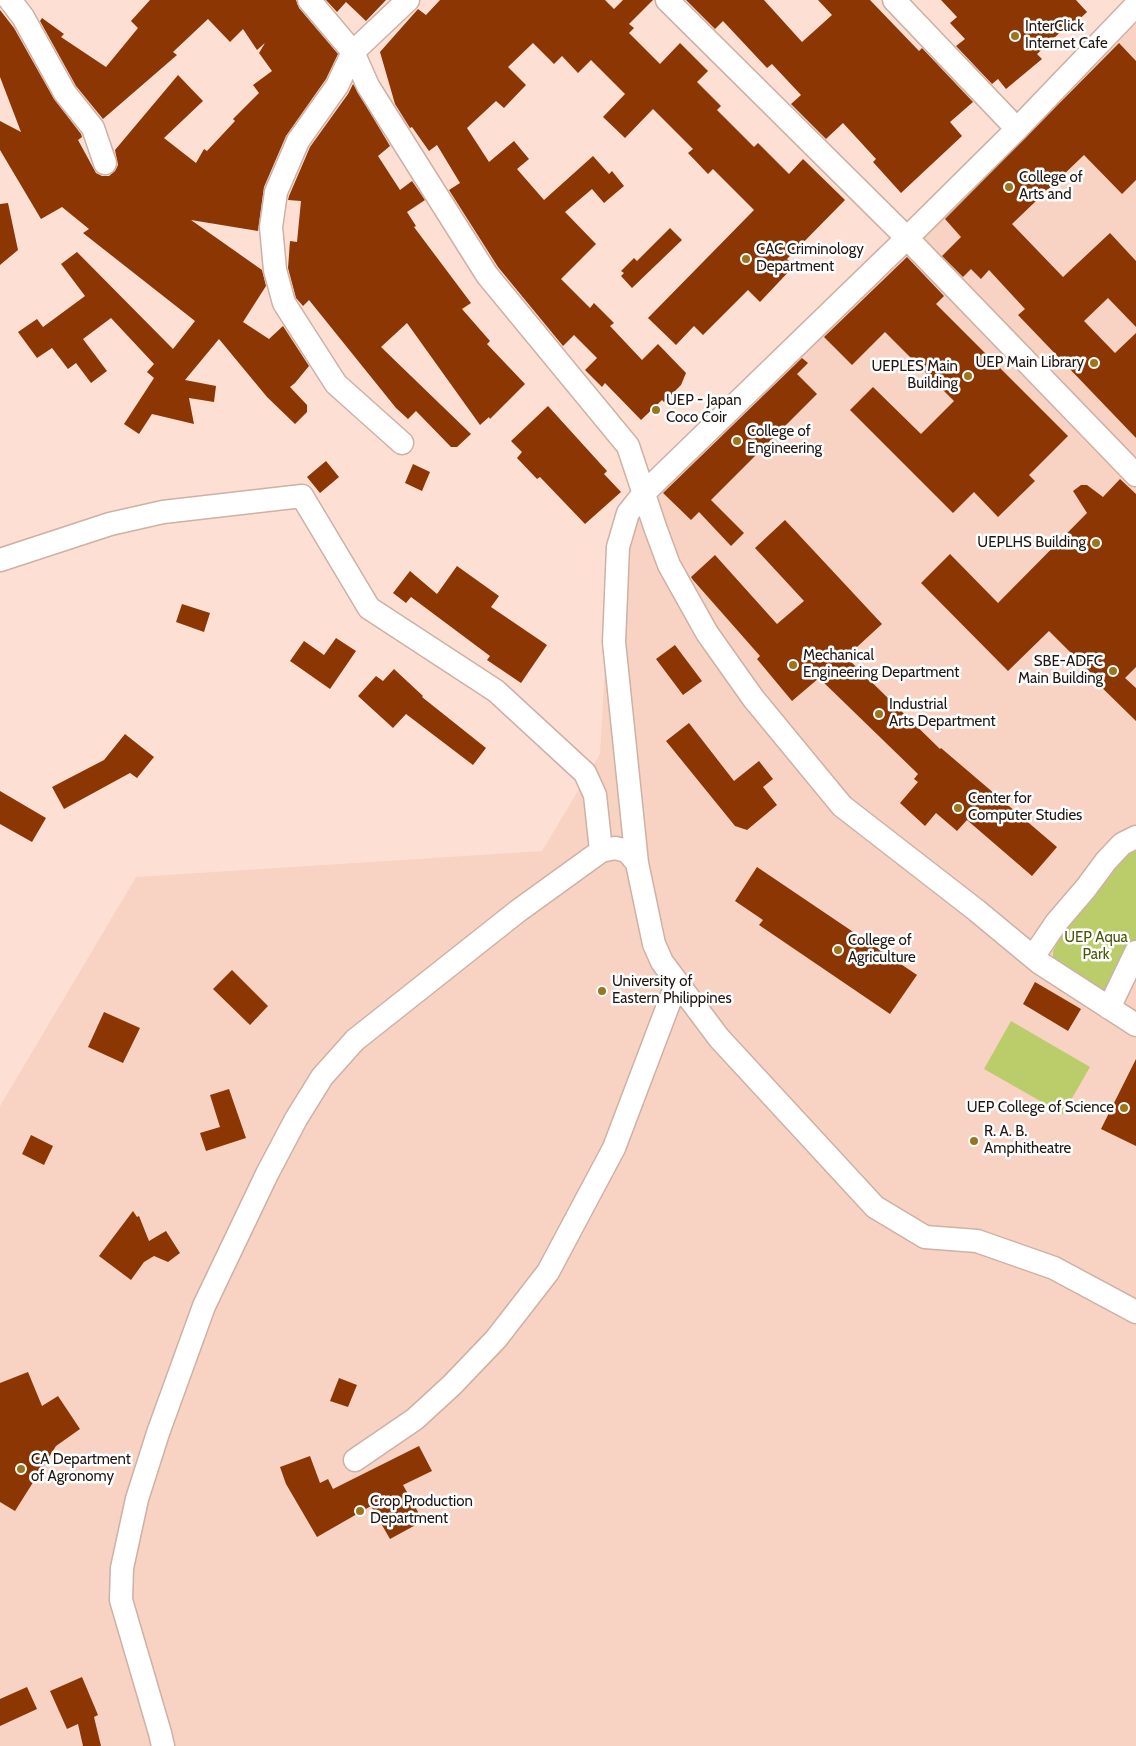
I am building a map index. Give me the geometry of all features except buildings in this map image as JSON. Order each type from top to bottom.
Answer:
[{"type":"street","points":[[10,0],[23,17],[66,93],[93,128],[105,163]]},
{"type":"street","points":[[310,0],[353,52],[368,86],[487,275],[628,446],[669,565],[707,633],[753,698],[842,806],[976,910],[1033,957],[1136,1024]]},
{"type":"street","points":[[402,443],[336,384],[284,302],[275,270],[271,227],[276,192],[298,141],[337,86],[353,52],[408,0]]},
{"type":"street","points":[[667,0],[906,238],[1136,475]]},
{"type":"street","points":[[894,0],[1016,129]]},
{"type":"street","points":[[1136,5],[1016,129],[644,493],[628,513],[618,547],[614,642],[637,863],[654,944],[662,962],[719,1038],[875,1207],[925,1236],[977,1241],[1054,1268],[1136,1312]]},
{"type":"street","points":[[0,560],[110,524],[163,512],[302,496],[369,608],[496,690],[585,773],[595,795],[602,851]]},
{"type":"street","points":[[1033,957],[1056,924],[1106,861],[1122,844],[1136,837]]},
{"type":"street","points":[[162,1746],[160,1733],[121,1600],[122,1568],[137,1499],[204,1306],[267,1174],[296,1119],[322,1077],[354,1040],[518,911],[602,851],[615,848],[627,851],[637,863]]},
{"type":"street","points":[[1109,1008],[1136,952]]},
{"type":"street","points":[[355,1460],[415,1419],[452,1385],[496,1339],[548,1272],[614,1148],[677,982]]},
{"type":"shaded area","name":"University of Eastern Philippines","points":[[1136,14],[1136,1746],[0,1746],[0,1106],[136,877],[542,851],[600,754],[613,522]]},
{"type":"green space","name":"UEP Aqua Park","points":[[1136,841],[1136,946],[1108,998],[1053,960],[1053,951],[1063,932]]},
{"type":"green space","points":[[1011,1021],[1090,1067],[1063,1114],[984,1069]]},
{"type":"place","name":"InterClick Internet Cafe","points":[[1015,36]]},
{"type":"place","name":"College of Arts and","points":[[1009,187]]},
{"type":"place","name":"CAC Criminology Department","points":[[746,259]]},
{"type":"place","name":"UEP Main Library","points":[[1094,363]]},
{"type":"place","name":"UEPLES Main Building","points":[[968,376]]},
{"type":"place","name":"UEP - Japan Coco Coir","points":[[656,410]]},
{"type":"place","name":"College of Engineering","points":[[737,441]]},
{"type":"place","name":"UEPLHS Building","points":[[1096,543]]},
{"type":"place","name":"Mechanical Engineering Department","points":[[793,665]]},
{"type":"place","name":"SBE-ADFC Main Building","points":[[1113,671]]},
{"type":"place","name":"Industrial Arts Department","points":[[879,714]]},
{"type":"place","name":"Center for Computer Studies","points":[[958,808]]},
{"type":"place","name":"College of Agriculture","points":[[838,950]]},
{"type":"place","name":"University of Eastern Philippines","points":[[602,991]]},
{"type":"place","name":"UEP College of Science","points":[[1124,1108]]},
{"type":"place","name":"R. A. B. Amphitheatre","points":[[974,1141]]},
{"type":"place","name":"CA Department of Agronomy","points":[[21,1469]]},
{"type":"place","name":"Crop Production Department","points":[[360,1511]]}]
